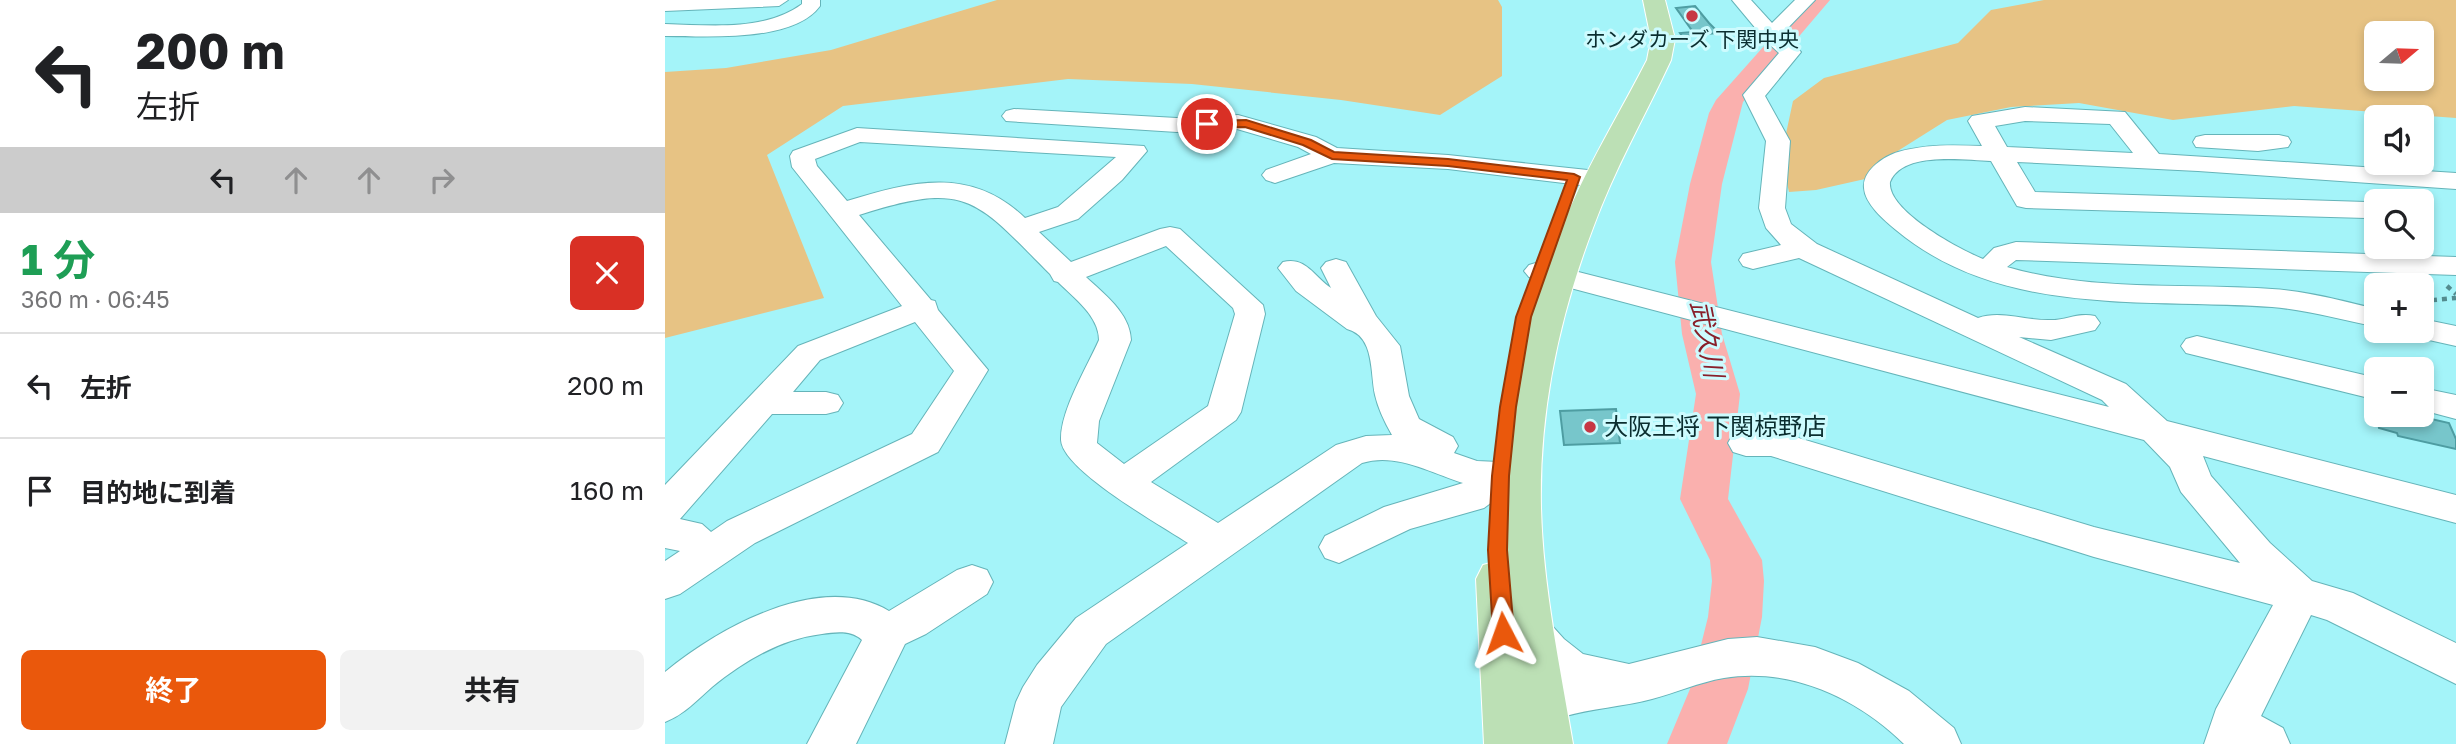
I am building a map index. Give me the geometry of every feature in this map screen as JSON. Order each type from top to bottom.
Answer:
[{"type":"main road","points":[[1527,731],[1498,550],[1549,273],[1576,228],[1586,178],[1639,58],[1643,39],[1642,19],[1636,0]]},
{"type":"main road","points":[[1586,178],[1659,60],[1663,39],[1654,0]]},
{"type":"main road","points":[[1510,476],[1530,631],[1527,731]]},
{"type":"street","points":[[665,5],[779,0]]},
{"type":"street","points":[[665,30],[773,25],[804,13],[811,6],[811,0]]},
{"type":"street","points":[[1741,0],[1779,40]]},
{"type":"street","points":[[1806,0],[1784,23],[1754,95],[1778,141],[1773,218],[1803,247],[1836,266],[1965,322],[2114,392]]},
{"type":"street","points":[[2152,160],[2117,117],[2025,114],[1980,121],[2026,200],[2364,215]]},
{"type":"street","points":[[1014,116],[1177,125],[1238,122],[1307,142],[1324,152]]},
{"type":"street","points":[[1222,132],[1280,147],[1586,178]]},
{"type":"street","points":[[665,582],[741,532],[926,443],[971,370],[924,308],[805,167],[802,156],[857,135],[1135,150],[1113,175],[1068,214],[1019,229]]},
{"type":"street","points":[[2135,139],[2258,144],[2280,142]]},
{"type":"street","points":[[1275,175],[1324,152]]},
{"type":"street","points":[[2364,315],[2276,298],[2052,288],[1987,271],[1957,258],[1926,238],[1886,206],[1876,189],[1884,170],[1906,158],[1940,152],[2152,160],[2456,181]]},
{"type":"street","points":[[2326,172],[2364,208]]},
{"type":"street","points":[[843,211],[901,195],[950,190],[972,193],[989,201],[1105,312],[1115,331],[1112,351],[1081,421],[1079,443],[1085,454],[1123,483],[1219,543]]},
{"type":"street","points":[[1064,275],[1170,235],[1248,305],[1250,313],[1224,412],[1123,483]]},
{"type":"street","points":[[1753,260],[1803,247]]},
{"type":"street","points":[[1987,271],[2004,254],[2017,251],[2364,255]]},
{"type":"street","points":[[2426,259],[2456,266]]},
{"type":"street","points":[[1293,268],[1307,285],[1368,328],[1384,345],[1392,396],[1405,427],[1440,444],[1440,460]]},
{"type":"street","points":[[1336,268],[1368,328]]},
{"type":"street","points":[[1549,273],[2456,509]]},
{"type":"street","points":[[665,510],[809,353],[924,308]]},
{"type":"street","points":[[2434,312],[2456,311]]},
{"type":"street","points":[[1965,322],[2040,329],[2084,323]]},
{"type":"street","points":[[2040,329],[2114,392],[2187,461],[2194,482],[2249,545],[2300,596]]},
{"type":"street","points":[[2434,331],[2456,336]]},
{"type":"street","points":[[2197,346],[2364,385]]},
{"type":"street","points":[[2434,402],[2456,407]]},
{"type":"street","points":[[764,403],[826,403]]},
{"type":"street","points":[[1746,443],[1772,443],[2094,542],[2338,605],[2456,665]]},
{"type":"street","points":[[1036,743],[1039,702],[1053,679],[1091,631],[1349,454],[1360,449],[1407,448],[1478,474],[1510,476]]},
{"type":"street","points":[[1339,547],[1398,517],[1470,498],[1510,476]]},
{"type":"street","points":[[665,533],[688,535],[708,552]]},
{"type":"street","points":[[885,633],[911,621],[972,582]]},
{"type":"street","points":[[2242,737],[2300,596]]},
{"type":"street","points":[[665,701],[736,645],[790,623],[818,616],[854,615],[878,624],[885,633],[884,642],[831,744]]},
{"type":"street","points":[[1530,631],[1552,658],[1569,670],[1610,680],[1648,681]]},
{"type":"street","points":[[1527,731],[1648,681],[1728,658],[1750,657],[1802,663],[1844,676],[1881,695],[1916,721],[1937,744]]},
{"type":"path","points":[[2434,300],[2456,298]]},
{"type":"shaded area","points":[[997,0],[1498,0],[1502,7],[1502,76],[1440,115],[1341,100],[1192,84],[1068,79],[843,106],[767,155],[824,298],[665,338],[665,72],[726,68],[831,50]]},
{"type":"shaded area","points":[[2044,0],[2456,0],[2456,118],[2434,116],[2434,105],[2364,105],[2364,111],[2294,106],[2173,120],[2079,103],[2011,107],[1947,120],[1877,164],[1865,179],[1816,190],[1789,192],[1781,157],[1793,101],[1824,78],[1958,43],[1991,10]]},
{"type":"building","name":"ホンダカーズ 下関中央","points":[[1695,6],[1719,33],[1682,36],[1680,33],[1693,32],[1676,8]]},
{"type":"building","name":"大阪王将 下関椋野店","points":[[1616,409],[1620,443],[1564,445],[1560,411]]},
{"type":"building","points":[[2434,420],[2449,423],[2456,439],[2456,449],[2398,436],[2397,433],[2379,428],[2434,427]]},
{"type":"waterway","name":"武久川","points":[[1697,744],[1719,689],[1735,617],[1738,581],[1736,560],[1704,499],[1718,394],[1702,334],[1693,262],[1706,184],[1724,113],[1730,100],[1818,0]]},
{"type":"place","name":"ホンダカーズ 下関中央","points":[[1692,16]]},
{"type":"place","name":"大阪王将 下関椋野店","points":[[1590,427]]},
{"type":"route","points":[[1207,124],[1246,123],[1260,130],[1307,142],[1332,155],[1448,162],[1574,177],[1524,317],[1508,407],[1500,476],[1498,550],[1503,633]]}]
